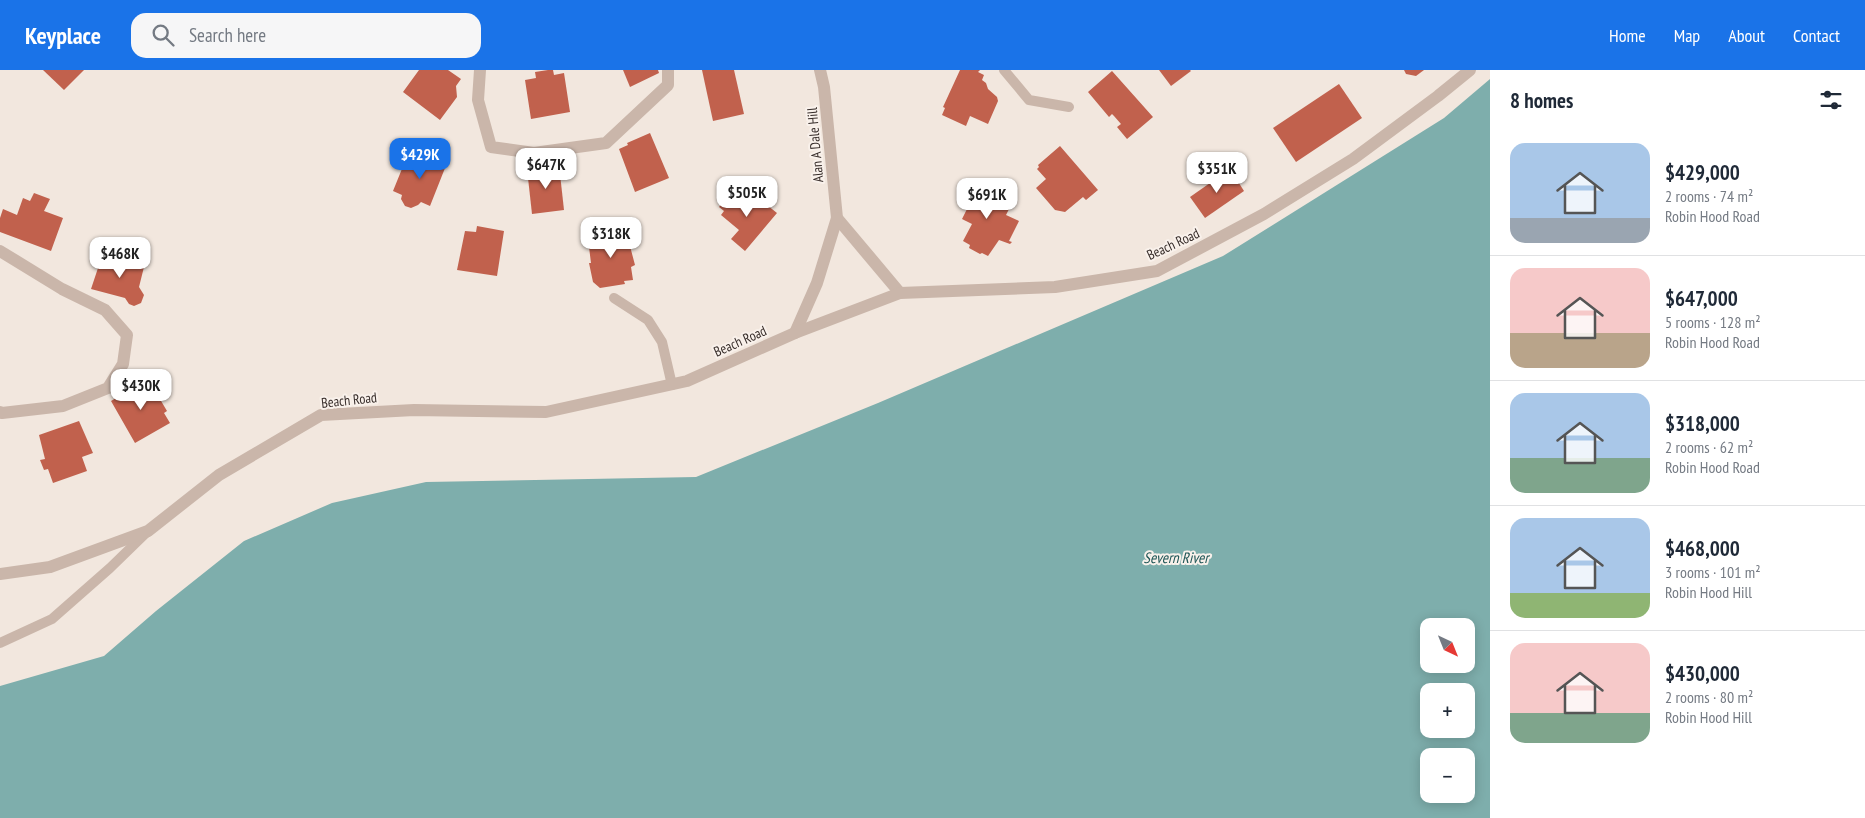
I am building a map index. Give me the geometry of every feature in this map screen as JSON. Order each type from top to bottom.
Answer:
[{"type":"street","points":[[480,70],[478,100],[491,148],[534,153],[606,143],[668,85],[668,70]]},
{"type":"street","name":"Alan A Dale Hill","points":[[795,333],[817,283],[836,218],[824,87],[820,70]]},
{"type":"street","name":"Beach Road","points":[[0,574],[50,567],[148,531],[219,475],[321,415],[414,410],[546,412],[687,382],[795,333],[900,293],[1055,287],[1157,271],[1264,214],[1353,159],[1470,70]]},
{"type":"street","points":[[836,218],[900,293]]},
{"type":"street","points":[[0,251],[62,289],[105,310],[127,335],[123,364],[108,388],[63,406],[0,412]]},
{"type":"lane","points":[[1004,70],[1028,100],[1070,107]]},
{"type":"lane","points":[[614,298],[648,320],[662,342],[672,384]]},
{"type":"lane","points":[[0,642],[52,619],[110,568],[148,531]]},
{"type":"water","name":"Severn River","points":[[1490,79],[1490,818],[0,818],[0,686],[104,656],[156,611],[244,541],[332,503],[426,482],[696,477],[878,403],[1223,256],[1444,118]]},
{"type":"building","points":[[43,70],[84,70],[64,90]]},
{"type":"building","points":[[419,70],[448,70],[461,79],[456,86],[457,97],[440,120],[403,92]]},
{"type":"building","points":[[553,70],[554,75],[564,73],[570,112],[531,119],[525,80],[536,78],[535,72]]},
{"type":"building","points":[[623,70],[658,70],[659,73],[630,87]]},
{"type":"building","points":[[702,70],[734,70],[744,114],[713,121]]},
{"type":"building","points":[[960,70],[980,70],[978,72],[984,75],[982,80],[997,97],[998,101],[988,124],[970,116],[966,126],[942,115],[945,108],[943,107]]},
{"type":"building","points":[[1159,70],[1190,70],[1191,71],[1171,86]]},
{"type":"building","points":[[1404,70],[1424,70],[1416,76],[1406,74]]},
{"type":"building","points":[[1112,71],[1153,117],[1127,139],[1117,127],[1121,124],[1112,114],[1109,117],[1088,92]]},
{"type":"building","points":[[1339,84],[1362,118],[1296,162],[1273,128]]},
{"type":"building","points":[[650,133],[669,178],[635,192],[619,149],[628,145],[627,143]]},
{"type":"building","points":[[1060,146],[1098,190],[1086,200],[1083,197],[1065,212],[1055,210],[1036,188],[1046,179],[1037,169],[1038,165]]},
{"type":"building","points":[[422,152],[447,163],[430,206],[421,202],[411,208],[405,206],[401,199],[402,195],[393,191],[408,154],[419,158]]},
{"type":"building","points":[[559,165],[564,210],[532,214],[527,169]]},
{"type":"building","points":[[1230,169],[1244,191],[1205,218],[1190,197]]},
{"type":"building","points":[[977,184],[1012,203],[1006,215],[1019,221],[1009,241],[1012,242],[1010,244],[999,240],[988,256],[969,248],[970,245],[963,241],[972,224],[962,219],[968,207],[963,196],[969,186]]},
{"type":"building","points":[[751,192],[777,213],[745,251],[731,239],[739,230],[721,215],[724,211],[719,207],[727,197],[731,200],[736,194],[744,200]]},
{"type":"building","points":[[34,193],[50,199],[44,211],[63,218],[51,251],[0,232],[0,218],[3,209],[17,215],[23,198],[30,201]]},
{"type":"building","points":[[477,226],[504,231],[497,276],[457,270],[465,231],[476,232]]},
{"type":"building","points":[[615,229],[616,234],[626,231],[635,265],[631,267],[633,280],[624,281],[625,284],[600,288],[593,282],[589,263],[591,263],[588,239],[597,238],[597,232]]},
{"type":"building","points":[[107,253],[145,263],[139,287],[144,295],[141,303],[134,306],[129,304],[125,298],[91,289],[99,265],[103,265]]},
{"type":"building","points":[[148,379],[167,411],[164,413],[170,423],[135,443],[111,401]]},
{"type":"building","points":[[79,421],[93,453],[82,457],[87,471],[53,483],[48,469],[44,470],[40,460],[45,459],[39,435]]}]
